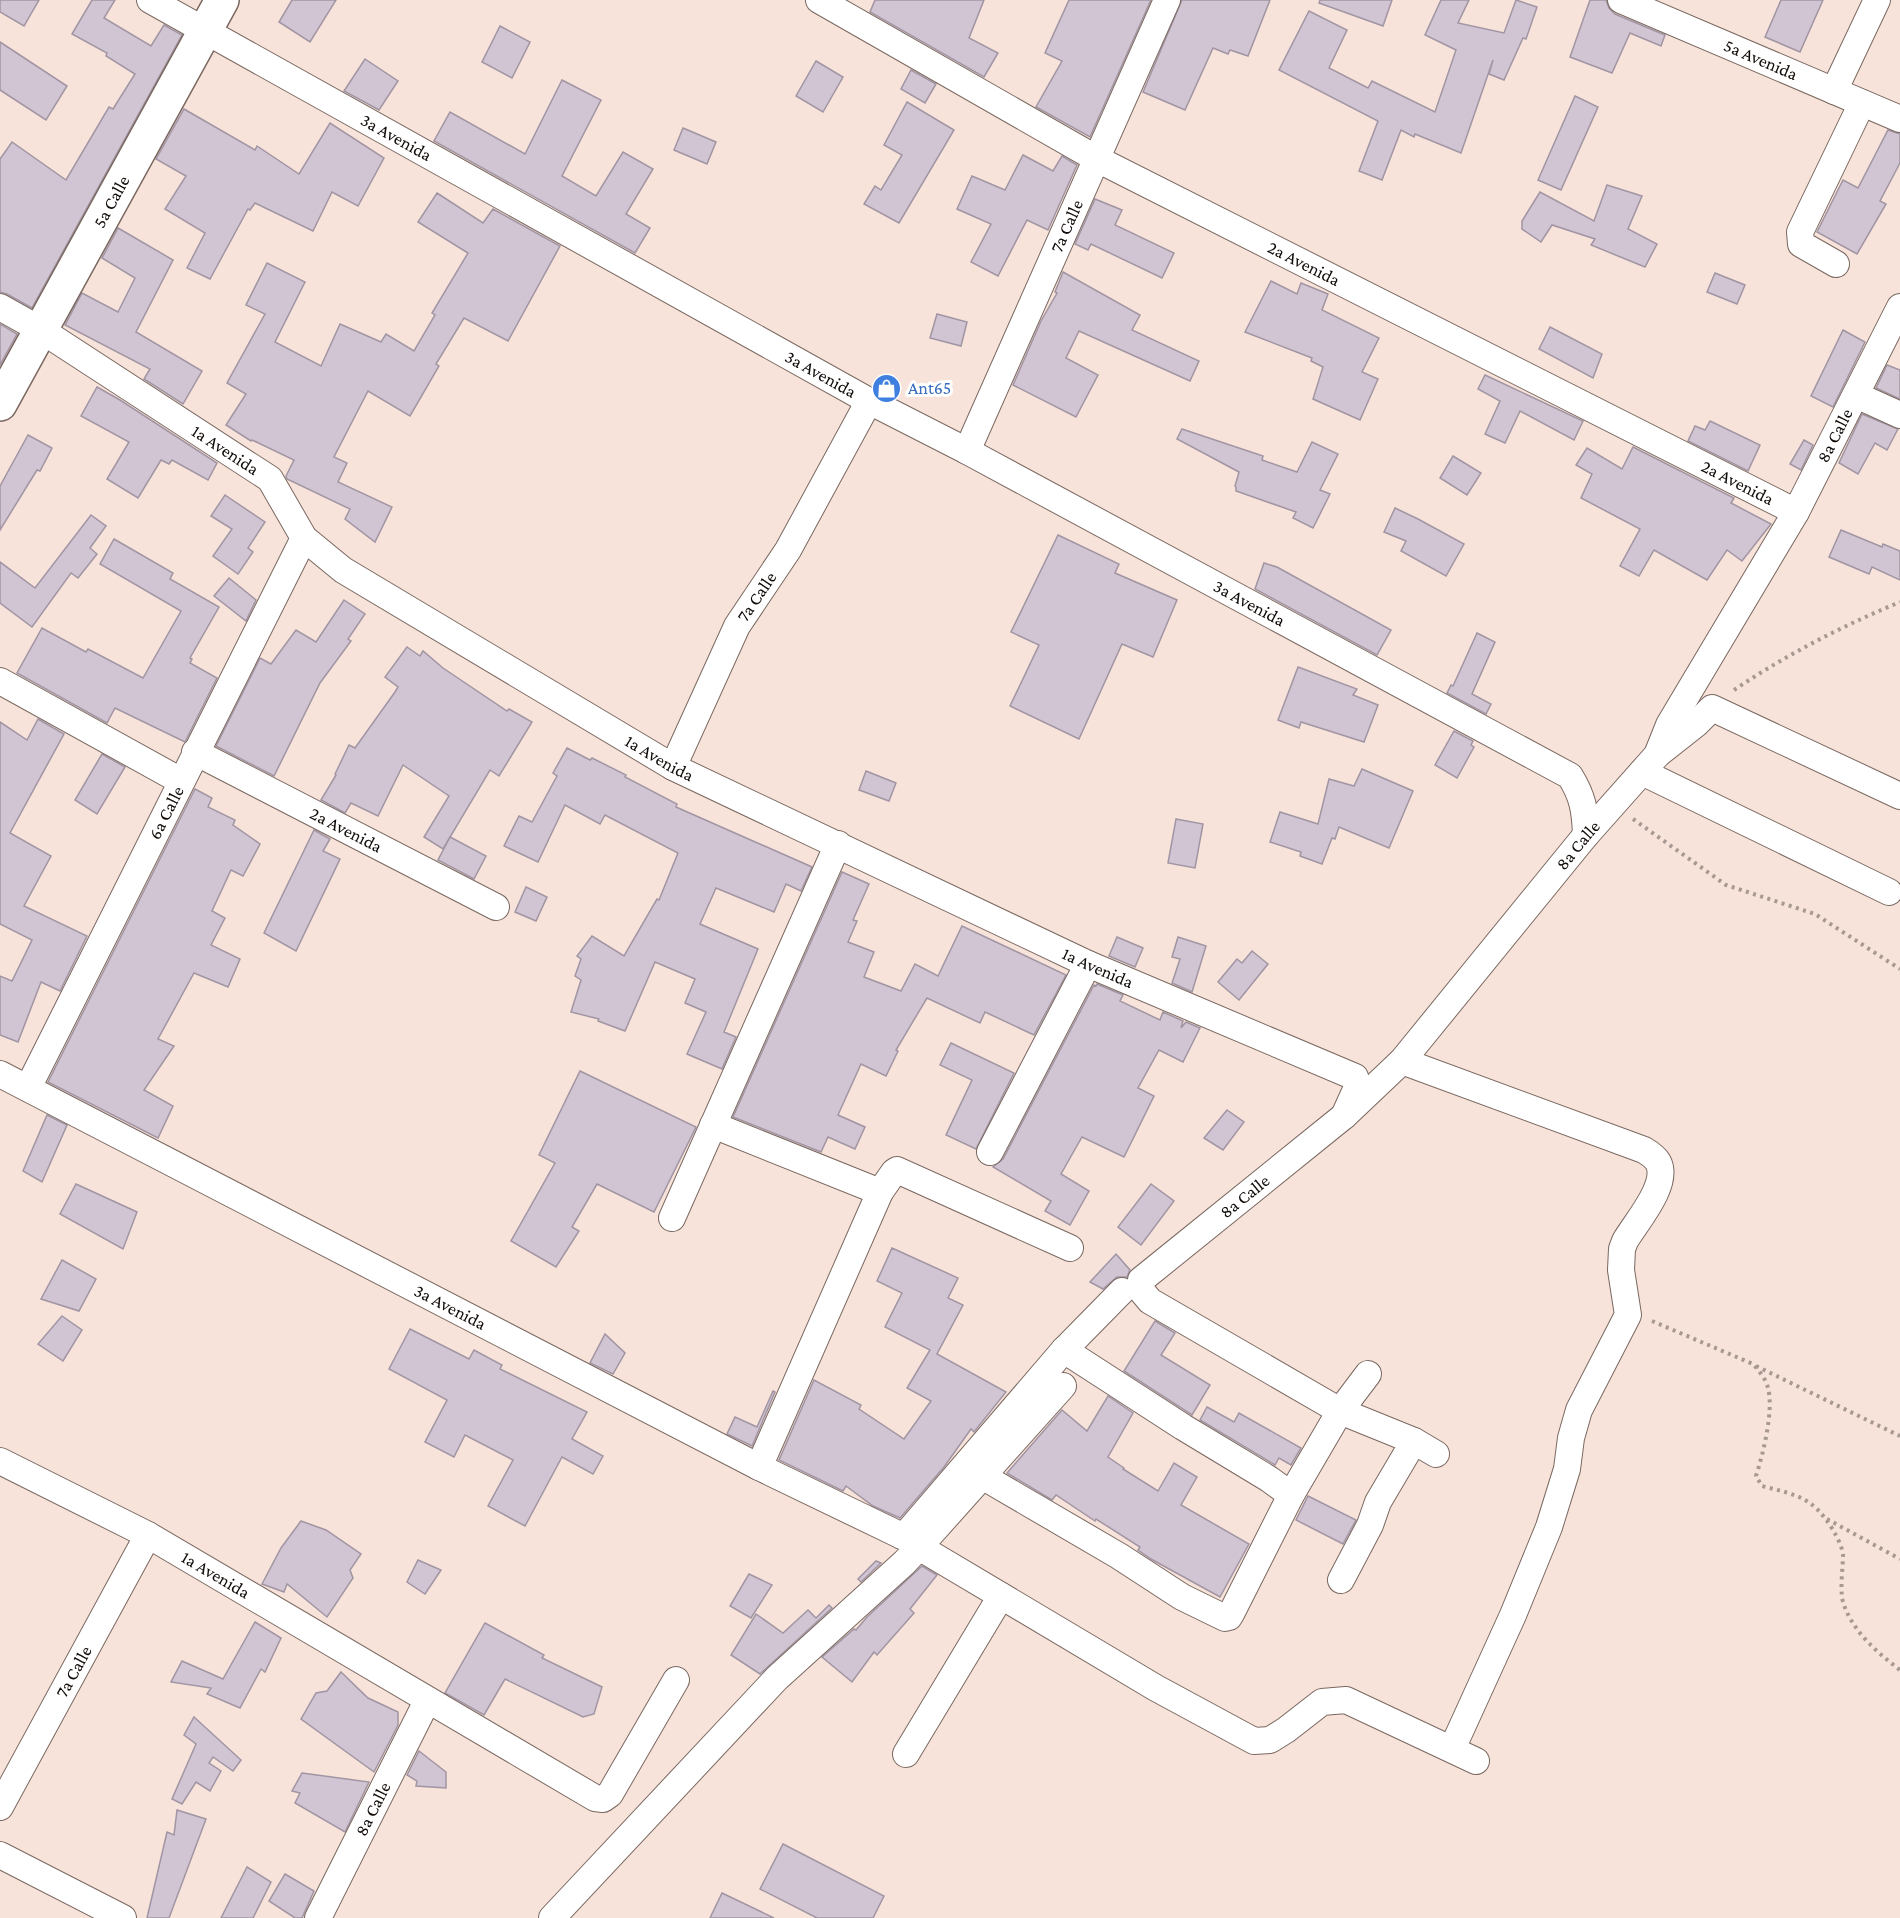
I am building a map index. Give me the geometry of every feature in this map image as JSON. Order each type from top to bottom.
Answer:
[{"type":"street","name":"3a Avenida","points":[[150,0],[869,400],[1570,776],[1579,791],[1585,809],[1586,835]]},
{"type":"street","name":"5a Calle","points":[[0,404],[222,0]]},
{"type":"street","name":"2a Avenida","points":[[819,0],[1097,159],[1796,512]]},
{"type":"street","name":"7a Calle","points":[[967,451],[1167,0]]},
{"type":"street","name":"5a Avenida","points":[[1621,0],[1900,119]]},
{"type":"street","points":[[1834,91],[1877,0]]},
{"type":"street","points":[[1836,264],[1801,244],[1800,232],[1862,103]]},
{"type":"street","name":"1a Avenida","points":[[0,307],[40,330],[270,478],[304,538],[343,570],[673,767],[1088,964],[1355,1077],[1358,1085],[1344,1116]]},
{"type":"street","name":"8a Calle","points":[[908,1549],[907,1533],[1064,1350],[1141,1280],[1344,1116],[1402,1061],[1586,835],[1650,763],[1669,725],[1796,512],[1900,308]]},
{"type":"street","points":[[1856,395],[1900,415]]},
{"type":"street","name":"7a Calle","points":[[673,767],[736,626],[788,550],[869,400]]},
{"type":"street","name":"6a Calle","points":[[28,1088],[304,538]]},
{"type":"street","points":[[0,681],[181,781]]},
{"type":"street","points":[[1889,892],[1650,763],[1712,708],[1900,796]]},
{"type":"street","name":"2a Avenida","points":[[195,753],[496,907]]},
{"type":"street","points":[[672,1218],[838,844]]},
{"type":"street","points":[[990,1152],[1088,964]]},
{"type":"street","points":[[1402,1061],[1644,1150],[1657,1160],[1661,1176],[1659,1187],[1624,1241],[1622,1249],[1621,1270],[1628,1315],[1579,1410],[1571,1438],[1567,1469],[1550,1527],[1513,1616],[1452,1749]]},
{"type":"street","name":"3a Avenida","points":[[2,1079],[28,1088],[759,1467],[908,1549],[1001,1596],[1156,1688],[1254,1740],[1270,1740],[1322,1702],[1346,1700],[1476,1761]]},
{"type":"street","points":[[713,1125],[880,1192]]},
{"type":"street","points":[[759,1467],[880,1192],[897,1170],[1070,1248]]},
{"type":"street","points":[[1131,1290],[1340,1411],[1414,1441],[1436,1454]]},
{"type":"street","points":[[1064,1350],[1291,1495]]},
{"type":"street","points":[[982,1476],[1119,1556],[1182,1597],[1225,1618],[1229,1617],[1291,1495],[1340,1411],[1368,1374]]},
{"type":"street","points":[[552,1918],[777,1678],[982,1476],[1063,1386]]},
{"type":"street","points":[[1341,1580],[1370,1525],[1378,1502],[1414,1441]]},
{"type":"street","name":"1a Avenida","points":[[0,1461],[148,1535],[427,1701],[596,1798],[603,1799],[610,1794],[676,1680]]},
{"type":"street","name":"7a Calle","points":[[0,1807],[148,1535]]},
{"type":"street","points":[[906,1754],[1001,1596]]},
{"type":"street","name":"8a Calle","points":[[318,1918],[427,1701]]},
{"type":"street","points":[[0,1855],[123,1918]]},
{"type":"path","points":[[1712,708],[1762,671],[1852,623],[1900,602]]},
{"type":"path","points":[[1613,805],[1726,885],[1815,914],[1900,969]]},
{"type":"path","points":[[1628,1315],[1659,1323],[1753,1364],[1900,1436]]},
{"type":"path","points":[[1753,1364],[1761,1373],[1768,1388],[1770,1413],[1764,1453],[1756,1476],[1762,1486],[1804,1498],[1826,1519],[1843,1551],[1843,1604],[1854,1624],[1873,1648],[1900,1670]]},
{"type":"path","points":[[1826,1519],[1900,1559]]},
{"type":"building","points":[[0,0],[39,0],[24,26],[0,12]]},
{"type":"building","points":[[92,0],[115,0],[104,18],[151,46],[164,25],[182,35],[32,308],[0,292],[0,159],[12,142],[66,180],[109,107],[113,109],[135,74],[106,56],[107,53],[72,34]]},
{"type":"building","points":[[292,0],[336,0],[310,42],[279,22]]},
{"type":"building","points":[[875,0],[984,0],[969,38],[998,53],[984,77],[870,12]]},
{"type":"building","points":[[1069,0],[1151,0],[1090,137],[1036,107],[1062,61],[1045,53]]},
{"type":"building","points":[[1182,0],[1270,0],[1248,56],[1230,50],[1228,54],[1213,48],[1185,110],[1143,92]]},
{"type":"building","points":[[1320,0],[1392,0],[1383,26],[1319,3]]},
{"type":"building","points":[[1441,0],[1469,0],[1458,23],[1504,33],[1516,0],[1537,7],[1526,39],[1523,38],[1504,80],[1489,74],[1493,60],[1461,153],[1415,134],[1414,137],[1401,130],[1382,180],[1359,171],[1378,121],[1279,70],[1309,11],[1347,30],[1329,68],[1368,88],[1372,81],[1435,112],[1456,50],[1425,35]]},
{"type":"building","points":[[1590,0],[1606,0],[1609,8],[1615,14],[1665,35],[1661,46],[1630,33],[1612,73],[1570,57]]},
{"type":"building","points":[[1781,0],[1823,0],[1800,52],[1765,37]]},
{"type":"building","points":[[500,26],[530,42],[512,78],[482,62]]},
{"type":"building","points":[[0,42],[67,86],[46,120],[0,90]]},
{"type":"building","points":[[365,59],[398,81],[379,110],[344,91]]},
{"type":"building","points":[[816,61],[843,77],[823,112],[796,96]]},
{"type":"building","points":[[911,70],[936,84],[925,103],[901,89]]},
{"type":"building","points":[[562,80],[601,100],[562,176],[596,196],[623,152],[653,169],[626,214],[650,228],[635,253],[434,141],[450,112],[525,154]]},
{"type":"building","points":[[1575,96],[1598,107],[1561,190],[1538,180]]},
{"type":"building","points":[[907,102],[954,130],[899,223],[864,204],[875,186],[881,190],[902,155],[884,145]]},
{"type":"building","points":[[184,109],[255,150],[257,146],[299,174],[330,123],[384,158],[358,206],[332,192],[313,231],[255,203],[250,210],[248,209],[210,279],[187,268],[205,233],[165,209],[186,176],[156,159]]},
{"type":"building","points":[[683,128],[716,142],[707,164],[674,150]]},
{"type":"building","points":[[1888,130],[1900,134],[1900,163],[1880,201],[1886,204],[1857,254],[1817,232],[1843,180],[1858,188]]},
{"type":"building","points":[[1023,155],[1053,171],[1062,156],[1077,165],[1048,230],[1027,220],[998,276],[971,262],[991,224],[957,209],[972,176],[1005,190]]},
{"type":"building","points":[[1607,185],[1642,196],[1628,229],[1657,244],[1645,267],[1591,245],[1595,239],[1552,225],[1541,242],[1522,229],[1522,221],[1540,192],[1594,221]]},
{"type":"building","points":[[437,193],[483,223],[493,209],[560,246],[508,341],[464,318],[436,364],[439,366],[410,416],[368,391],[334,457],[347,463],[338,482],[392,507],[375,542],[345,519],[350,509],[287,479],[286,476],[294,460],[251,441],[226,425],[246,394],[227,383],[265,314],[246,305],[267,263],[305,282],[275,342],[321,366],[340,324],[381,342],[386,334],[414,351],[435,315],[432,313],[468,253],[418,222]]},
{"type":"building","points":[[1095,199],[1122,210],[1115,225],[1174,253],[1162,278],[1091,244],[1088,250],[1075,244]]},
{"type":"building","points":[[118,228],[173,260],[136,332],[202,371],[183,404],[144,379],[150,369],[65,325],[82,293],[118,312],[135,278],[102,258]]},
{"type":"building","points":[[1063,272],[1140,315],[1132,330],[1199,361],[1190,381],[1079,331],[1066,358],[1098,375],[1076,417],[1013,385],[1041,321],[1057,293],[1055,292]]},
{"type":"building","points":[[1715,273],[1745,285],[1737,304],[1707,292]]},
{"type":"building","points":[[1271,281],[1297,294],[1301,283],[1328,294],[1322,310],[1379,338],[1362,372],[1378,379],[1360,420],[1313,399],[1323,367],[1311,361],[1312,358],[1245,332]]},
{"type":"building","points":[[937,314],[967,322],[961,346],[930,338]]},
{"type":"building","points":[[0,324],[17,334],[0,365]]},
{"type":"building","points":[[1550,327],[1602,354],[1593,378],[1539,349]]},
{"type":"building","points":[[1843,330],[1865,342],[1833,407],[1811,396]]},
{"type":"building","points":[[1887,365],[1900,370],[1900,399],[1876,388]]},
{"type":"building","points":[[1485,375],[1583,421],[1574,440],[1520,411],[1505,443],[1485,434],[1500,401],[1478,389]]},
{"type":"building","points":[[97,387],[217,463],[208,480],[172,460],[169,464],[161,460],[138,498],[107,479],[129,442],[81,416]]},
{"type":"building","points":[[1862,414],[1898,429],[1887,450],[1875,443],[1858,474],[1839,463]]},
{"type":"building","points":[[1710,421],[1760,445],[1748,471],[1688,441],[1695,426],[1705,430]]},
{"type":"building","points":[[1182,429],[1263,456],[1262,460],[1297,472],[1312,442],[1338,454],[1320,490],[1330,494],[1313,528],[1293,518],[1296,512],[1236,491],[1239,472],[1177,439]]},
{"type":"building","points":[[28,435],[52,448],[40,471],[37,470],[0,530],[0,486]]},
{"type":"building","points":[[1804,440],[1813,445],[1801,470],[1790,464]]},
{"type":"building","points":[[1633,447],[1734,498],[1731,503],[1771,524],[1742,561],[1727,550],[1707,580],[1654,550],[1639,576],[1620,566],[1640,529],[1581,498],[1592,474],[1576,465],[1587,448],[1622,469]]},
{"type":"building","points":[[1453,456],[1481,473],[1467,495],[1440,478]]},
{"type":"building","points":[[225,495],[265,522],[248,548],[253,552],[238,574],[213,556],[232,529],[211,516]]},
{"type":"building","points":[[1395,508],[1464,544],[1446,576],[1401,551],[1406,541],[1384,532]]},
{"type":"building","points":[[91,515],[106,526],[90,548],[97,554],[78,578],[71,573],[32,627],[0,603],[0,562],[35,588]]},
{"type":"building","points":[[1841,530],[1882,547],[1883,544],[1900,551],[1900,580],[1872,567],[1869,574],[1829,557]]},
{"type":"building","points":[[1058,535],[1119,564],[1115,573],[1177,600],[1153,657],[1122,644],[1079,739],[1010,706],[1039,645],[1011,632]]},
{"type":"building","points":[[114,539],[173,573],[170,579],[219,607],[190,658],[192,659],[190,663],[217,678],[185,742],[115,708],[107,723],[17,673],[42,628],[86,652],[88,649],[143,678],[181,611],[100,564]]},
{"type":"building","points":[[1264,563],[1277,567],[1391,630],[1377,655],[1255,589]]},
{"type":"building","points":[[229,578],[256,600],[246,621],[214,596]]},
{"type":"building","points":[[344,600],[365,614],[348,639],[351,641],[320,683],[274,776],[216,746],[260,658],[271,664],[296,630],[316,642]]},
{"type":"building","points":[[1477,633],[1495,642],[1472,694],[1491,704],[1486,714],[1447,693],[1451,685],[1453,686]]},
{"type":"building","points":[[407,647],[420,656],[423,651],[443,668],[507,711],[509,709],[532,722],[499,776],[490,770],[443,849],[424,837],[449,796],[403,765],[378,816],[351,803],[345,813],[321,800],[336,775],[349,745],[355,748],[398,687],[385,677]]},
{"type":"building","points":[[1298,667],[1357,689],[1353,695],[1378,705],[1364,742],[1301,722],[1299,728],[1278,720]]},
{"type":"building","points":[[38,719],[64,734],[10,833],[51,856],[24,906],[87,936],[60,991],[41,982],[18,1042],[0,1035],[0,976],[12,981],[32,940],[0,924],[0,722],[27,740]]},
{"type":"building","points":[[1454,731],[1473,741],[1471,745],[1474,747],[1457,778],[1435,765]]},
{"type":"building","points":[[567,748],[626,775],[625,777],[677,804],[676,807],[812,867],[801,891],[786,884],[774,912],[716,888],[700,924],[758,949],[724,1032],[736,1037],[722,1069],[687,1054],[706,1012],[685,1003],[695,979],[655,962],[625,1031],[598,1021],[599,1019],[571,1012],[581,980],[575,976],[581,959],[577,956],[592,936],[624,956],[657,899],[659,900],[678,853],[605,815],[600,824],[565,805],[538,862],[504,846],[519,816],[532,822],[557,776],[553,773]]},
{"type":"building","points":[[102,754],[125,767],[97,814],[75,800]]},
{"type":"building","points":[[1362,769],[1413,791],[1389,848],[1339,827],[1322,864],[1300,856],[1301,852],[1270,842],[1280,812],[1318,824],[1329,779],[1354,786]]},
{"type":"building","points":[[866,771],[896,783],[889,801],[859,790]]},
{"type":"building","points":[[195,789],[212,798],[208,807],[235,820],[233,825],[260,844],[243,876],[231,870],[212,911],[225,918],[211,945],[240,959],[228,987],[194,973],[158,1039],[174,1046],[144,1090],[173,1106],[158,1138],[48,1082]]},
{"type":"building","points":[[1176,819],[1203,824],[1195,868],[1168,863]]},
{"type":"building","points":[[314,830],[330,839],[323,851],[340,859],[296,951],[264,933]]},
{"type":"building","points":[[450,837],[486,856],[474,879],[438,860]]},
{"type":"building","points":[[842,872],[869,884],[853,920],[857,921],[848,942],[874,952],[864,977],[901,991],[915,964],[938,976],[962,926],[1066,975],[1034,1035],[985,1012],[980,1023],[927,998],[896,1050],[898,1051],[886,1076],[861,1064],[838,1115],[865,1127],[855,1149],[828,1137],[821,1152],[733,1117]]},
{"type":"building","points":[[526,887],[547,897],[536,921],[515,912]]},
{"type":"building","points":[[1117,937],[1143,948],[1135,967],[1109,956]]},
{"type":"building","points":[[1178,937],[1206,946],[1192,992],[1172,983],[1180,959],[1172,957]]},
{"type":"building","points":[[1252,951],[1268,964],[1239,1000],[1218,982],[1237,959],[1242,963]]},
{"type":"building","points":[[1097,984],[1123,995],[1120,1001],[1160,1020],[1163,1012],[1183,1021],[1181,1028],[1186,1022],[1200,1028],[1183,1062],[1159,1050],[1138,1088],[1154,1096],[1124,1157],[1082,1137],[1061,1174],[1089,1191],[1070,1225],[1045,1211],[1051,1201],[993,1167],[1003,1159],[1094,985]]},
{"type":"building","points":[[951,1043],[1014,1073],[976,1149],[946,1135],[972,1080],[940,1065]]},
{"type":"building","points":[[580,1071],[696,1127],[654,1212],[597,1184],[572,1227],[579,1231],[556,1267],[511,1241],[555,1163],[539,1155]]},
{"type":"building","points":[[1227,1110],[1244,1122],[1223,1150],[1204,1138]]},
{"type":"building","points":[[47,1115],[67,1125],[42,1182],[23,1171]]},
{"type":"building","points":[[76,1184],[137,1212],[123,1249],[60,1214]]},
{"type":"building","points":[[1151,1184],[1174,1201],[1141,1245],[1118,1227]]},
{"type":"building","points":[[892,1248],[958,1278],[948,1298],[963,1305],[937,1354],[1006,1392],[974,1432],[971,1429],[944,1467],[900,1518],[873,1506],[846,1486],[843,1491],[779,1460],[814,1380],[861,1405],[859,1409],[904,1439],[931,1401],[907,1388],[930,1350],[885,1327],[902,1293],[877,1281]]},
{"type":"building","points":[[1116,1254],[1130,1270],[1127,1277],[1117,1277],[1103,1289],[1090,1282]]},
{"type":"building","points":[[62,1260],[96,1279],[79,1311],[41,1299]]},
{"type":"building","points":[[62,1316],[82,1330],[63,1361],[38,1344]]},
{"type":"building","points":[[1155,1321],[1175,1333],[1161,1355],[1210,1385],[1192,1415],[1124,1371]]},
{"type":"building","points":[[410,1329],[469,1359],[474,1350],[502,1365],[500,1369],[587,1412],[572,1439],[603,1456],[593,1474],[562,1457],[525,1526],[488,1506],[513,1460],[465,1435],[454,1457],[425,1442],[447,1400],[389,1369]]},
{"type":"building","points":[[605,1334],[625,1353],[613,1374],[590,1363]]},
{"type":"building","points":[[773,1391],[775,1392],[752,1446],[727,1434],[735,1417],[757,1427]]},
{"type":"building","points":[[1108,1396],[1133,1413],[1108,1457],[1158,1491],[1174,1463],[1197,1477],[1181,1505],[1249,1544],[1220,1597],[1151,1559],[1138,1550],[1140,1547],[1056,1495],[1052,1500],[1007,1473],[1062,1410],[1087,1431]]},
{"type":"building","points":[[1207,1407],[1234,1422],[1239,1413],[1301,1448],[1291,1465],[1279,1458],[1275,1465],[1200,1420]]},
{"type":"building","points":[[1308,1496],[1356,1520],[1343,1544],[1296,1520]]},
{"type":"building","points":[[301,1521],[326,1530],[361,1554],[350,1570],[353,1578],[327,1617],[287,1584],[284,1592],[262,1584],[281,1548]]},
{"type":"building","points":[[418,1560],[441,1570],[425,1594],[407,1582]]},
{"type":"building","points":[[876,1561],[881,1563],[861,1582],[858,1579]]},
{"type":"building","points":[[922,1566],[937,1575],[910,1609],[914,1613],[877,1655],[874,1652],[852,1682],[822,1657],[854,1629],[856,1630]]},
{"type":"building","points":[[749,1574],[772,1585],[751,1618],[730,1606]]},
{"type":"building","points":[[829,1605],[832,1608],[760,1674],[731,1655],[756,1614],[783,1633],[808,1610],[816,1618]]},
{"type":"building","points":[[255,1622],[281,1638],[265,1672],[261,1669],[240,1708],[207,1694],[211,1688],[171,1682],[182,1661],[223,1679]]},
{"type":"building","points":[[485,1623],[544,1655],[542,1658],[602,1687],[594,1714],[583,1717],[505,1679],[484,1715],[445,1693]]},
{"type":"building","points":[[341,1672],[368,1698],[398,1712],[398,1725],[374,1772],[301,1719],[316,1693],[327,1691]]},
{"type":"building","points":[[194,1717],[241,1760],[233,1771],[213,1757],[209,1763],[221,1771],[210,1791],[196,1782],[182,1804],[172,1799],[196,1744],[184,1735]]},
{"type":"building","points":[[419,1751],[446,1772],[446,1788],[416,1786],[417,1781],[407,1775]]},
{"type":"building","points":[[302,1773],[369,1782],[345,1832],[295,1803],[300,1793],[292,1791]]},
{"type":"building","points":[[177,1810],[206,1819],[169,1918],[147,1918],[167,1832],[174,1835]]},
{"type":"building","points":[[783,1844],[884,1896],[873,1918],[817,1918],[760,1889]]},
{"type":"building","points":[[247,1867],[271,1882],[253,1918],[221,1918]]},
{"type":"building","points":[[285,1874],[314,1891],[302,1918],[295,1918],[269,1901]]},
{"type":"building","points":[[722,1893],[774,1918],[710,1918]]},
{"type":"place","name":"Ant65","points":[[887,388]]}]
